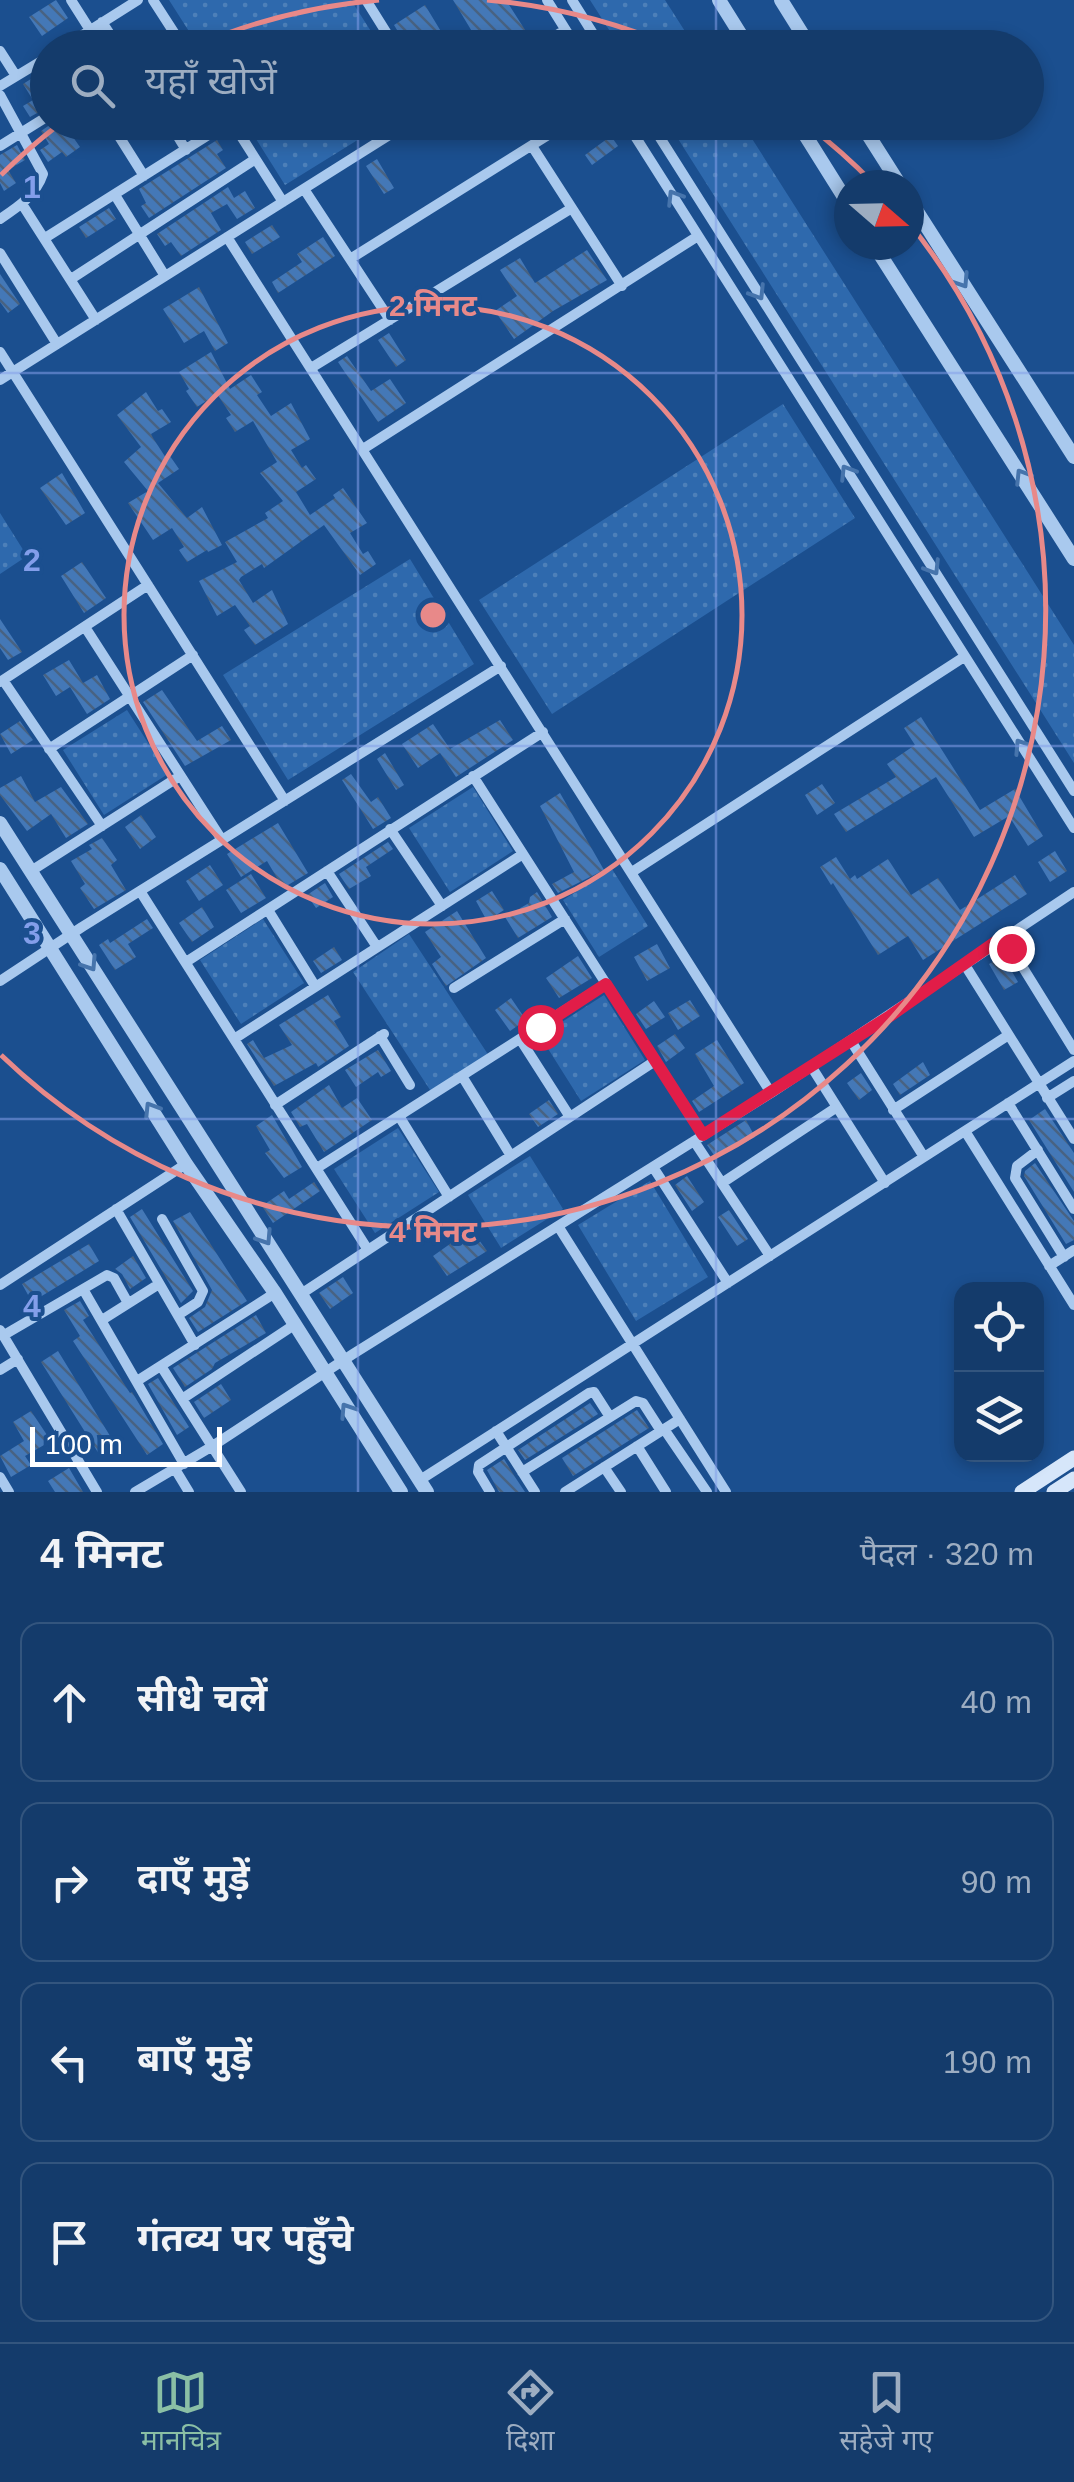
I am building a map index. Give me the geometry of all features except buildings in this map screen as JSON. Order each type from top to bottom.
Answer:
[{"type":"main road","points":[[1022,1492],[1074,1458]]},
{"type":"main road","points":[[1054,1492],[1074,1479]]},
{"type":"street","points":[[71,0],[90,30],[138,0]]},
{"type":"street","points":[[153,0],[172,30]]},
{"type":"street","points":[[366,0],[385,30]]},
{"type":"street","points":[[546,0],[566,30]]},
{"type":"street","points":[[572,0],[591,30]]},
{"type":"street","points":[[719,0],[738,30]]},
{"type":"street","points":[[781,0],[800,30]]},
{"type":"street","points":[[102,22],[107,30]]},
{"type":"street","points":[[0,52],[16,76]]},
{"type":"street","points":[[0,86],[30,68]]},
{"type":"street","points":[[0,96],[43,174],[38,187],[22,204],[0,219]]},
{"type":"street","points":[[0,146],[30,127]]},
{"type":"street","points":[[121,140],[144,176]]},
{"type":"street","points":[[180,140],[186,150]]},
{"type":"street","points":[[45,238],[202,140]]},
{"type":"street","points":[[241,140],[283,202]]},
{"type":"street","points":[[0,380],[381,140]]},
{"type":"street","points":[[350,258],[541,140]]},
{"type":"street","points":[[637,140],[1074,828]]},
{"type":"street","points":[[661,140],[1074,790]]},
{"type":"street","points":[[807,140],[834,182]]},
{"type":"street","points":[[871,140],[890,170]]},
{"type":"street","points":[[532,146],[622,286]]},
{"type":"street","points":[[71,279],[254,160]]},
{"type":"street","points":[[304,188],[390,320]]},
{"type":"street","points":[[116,194],[165,276]]},
{"type":"street","points":[[22,204],[96,320]]},
{"type":"street","points":[[311,368],[572,208]]},
{"type":"street","points":[[924,222],[1074,457]]},
{"type":"street","points":[[363,450],[698,236]]},
{"type":"street","points":[[227,237],[772,1092]]},
{"type":"street","points":[[0,253],[57,344]]},
{"type":"street","points":[[884,260],[1074,559]]},
{"type":"street","points":[[0,352],[285,801]]},
{"type":"street","points":[[102,826],[1,681],[148,585]]},
{"type":"street","points":[[85,626],[222,840]]},
{"type":"street","points":[[49,749],[192,655]]},
{"type":"street","points":[[632,872],[964,657]]},
{"type":"street","points":[[0,981],[501,666]]},
{"type":"street","points":[[186,962],[543,732]]},
{"type":"street","points":[[31,871],[180,776]]},
{"type":"street","points":[[473,776],[655,1061],[722,1183],[770,1256]]},
{"type":"street","points":[[0,823],[423,1486],[496,1431],[1074,1061]]},
{"type":"street","points":[[390,828],[442,906]]},
{"type":"street","points":[[234,1039],[522,854]]},
{"type":"street","points":[[0,869],[399,1492]]},
{"type":"street","points":[[327,871],[377,947]]},
{"type":"street","points":[[140,891],[368,1250]]},
{"type":"street","points":[[135,1492],[772,1092],[1074,892]]},
{"type":"street","points":[[268,910],[315,986]]},
{"type":"street","points":[[454,988],[564,919]]},
{"type":"street","points":[[1004,936],[1074,1050]]},
{"type":"street","points":[[965,966],[1006,1036],[1072,1131]]},
{"type":"street","points":[[317,1168],[606,984]]},
{"type":"street","points":[[276,1105],[382,1035],[410,1084]]},
{"type":"street","points":[[894,1110],[1006,1036]]},
{"type":"street","points":[[520,1040],[570,1117]]},
{"type":"street","points":[[851,1041],[924,1158]]},
{"type":"street","points":[[301,1294],[655,1061]]},
{"type":"street","points":[[812,1066],[884,1183]]},
{"type":"street","points":[[462,1076],[511,1156]]},
{"type":"street","points":[[1047,1098],[1074,1081]]},
{"type":"street","points":[[1008,1103],[1074,1209]]},
{"type":"street","points":[[722,1183],[837,1107]]},
{"type":"street","points":[[399,1116],[449,1197]]},
{"type":"street","points":[[965,1131],[1074,1305]]},
{"type":"street","points":[[1038,1150],[1017,1166],[1015,1178],[1069,1254],[1049,1266]]},
{"type":"street","points":[[0,1285],[186,1164]]},
{"type":"street","points":[[653,1167],[728,1282]]},
{"type":"street","points":[[116,1210],[195,1345]]},
{"type":"street","points":[[162,1219],[202,1291],[198,1302],[178,1315]]},
{"type":"street","points":[[558,1226],[726,1492]]},
{"type":"street","points":[[97,1492],[2,1332],[100,1278],[110,1276],[128,1303]]},
{"type":"street","points":[[102,1320],[159,1284]]},
{"type":"street","points":[[84,1288],[137,1381],[189,1492]]},
{"type":"street","points":[[137,1381],[275,1293]]},
{"type":"street","points":[[182,1399],[294,1325]]},
{"type":"street","points":[[0,1370],[18,1359]]},
{"type":"street","points":[[161,1366],[242,1492]]},
{"type":"street","points":[[490,1492],[477,1468],[589,1392],[594,1392],[610,1417]]},
{"type":"street","points":[[522,1472],[640,1401],[707,1492]]},
{"type":"street","points":[[564,1492],[680,1419]]},
{"type":"street","points":[[496,1431],[535,1492]]},
{"type":"street","points":[[637,1446],[666,1492]]},
{"type":"street","points":[[604,1466],[621,1492]]},
{"type":"street","points":[[1,1480],[9,1492]]},
{"type":"shaded area","points":[[169,0],[351,0],[370,30],[188,30]]},
{"type":"shaded area","points":[[590,0],[665,0],[684,30],[609,30]]},
{"type":"shaded area","points":[[257,140],[358,140],[285,185]]},
{"type":"shaded area","points":[[679,140],[753,140],[1074,645],[1074,763]]},
{"type":"shaded area","points":[[783,404],[855,518],[552,714],[479,600]]},
{"type":"shaded area","points":[[0,513],[27,556],[0,574]]},
{"type":"shaded area","points":[[410,559],[474,664],[288,780],[223,675]]},
{"type":"shaded area","points":[[127,710],[168,774],[104,815],[63,750]]},
{"type":"shaded area","points":[[473,787],[513,851],[450,892],[409,828]]},
{"type":"shaded area","points":[[612,869],[648,926],[599,957],[563,900]]},
{"type":"shaded area","points":[[263,919],[304,983],[241,1024],[200,960]]},
{"type":"shaded area","points":[[409,934],[491,1059],[434,1096],[353,972]]},
{"type":"shaded area","points":[[604,995],[645,1060],[581,1101],[540,1036]]},
{"type":"shaded area","points":[[398,1128],[439,1192],[375,1233],[334,1169]]},
{"type":"shaded area","points":[[530,1156],[563,1209],[501,1248],[468,1195]]},
{"type":"shaded area","points":[[650,1181],[708,1277],[636,1321],[578,1225]]},
{"type":"route","points":[[540,1027],[606,984],[703,1135],[890,1016],[1004,936],[1011,948]]}]
